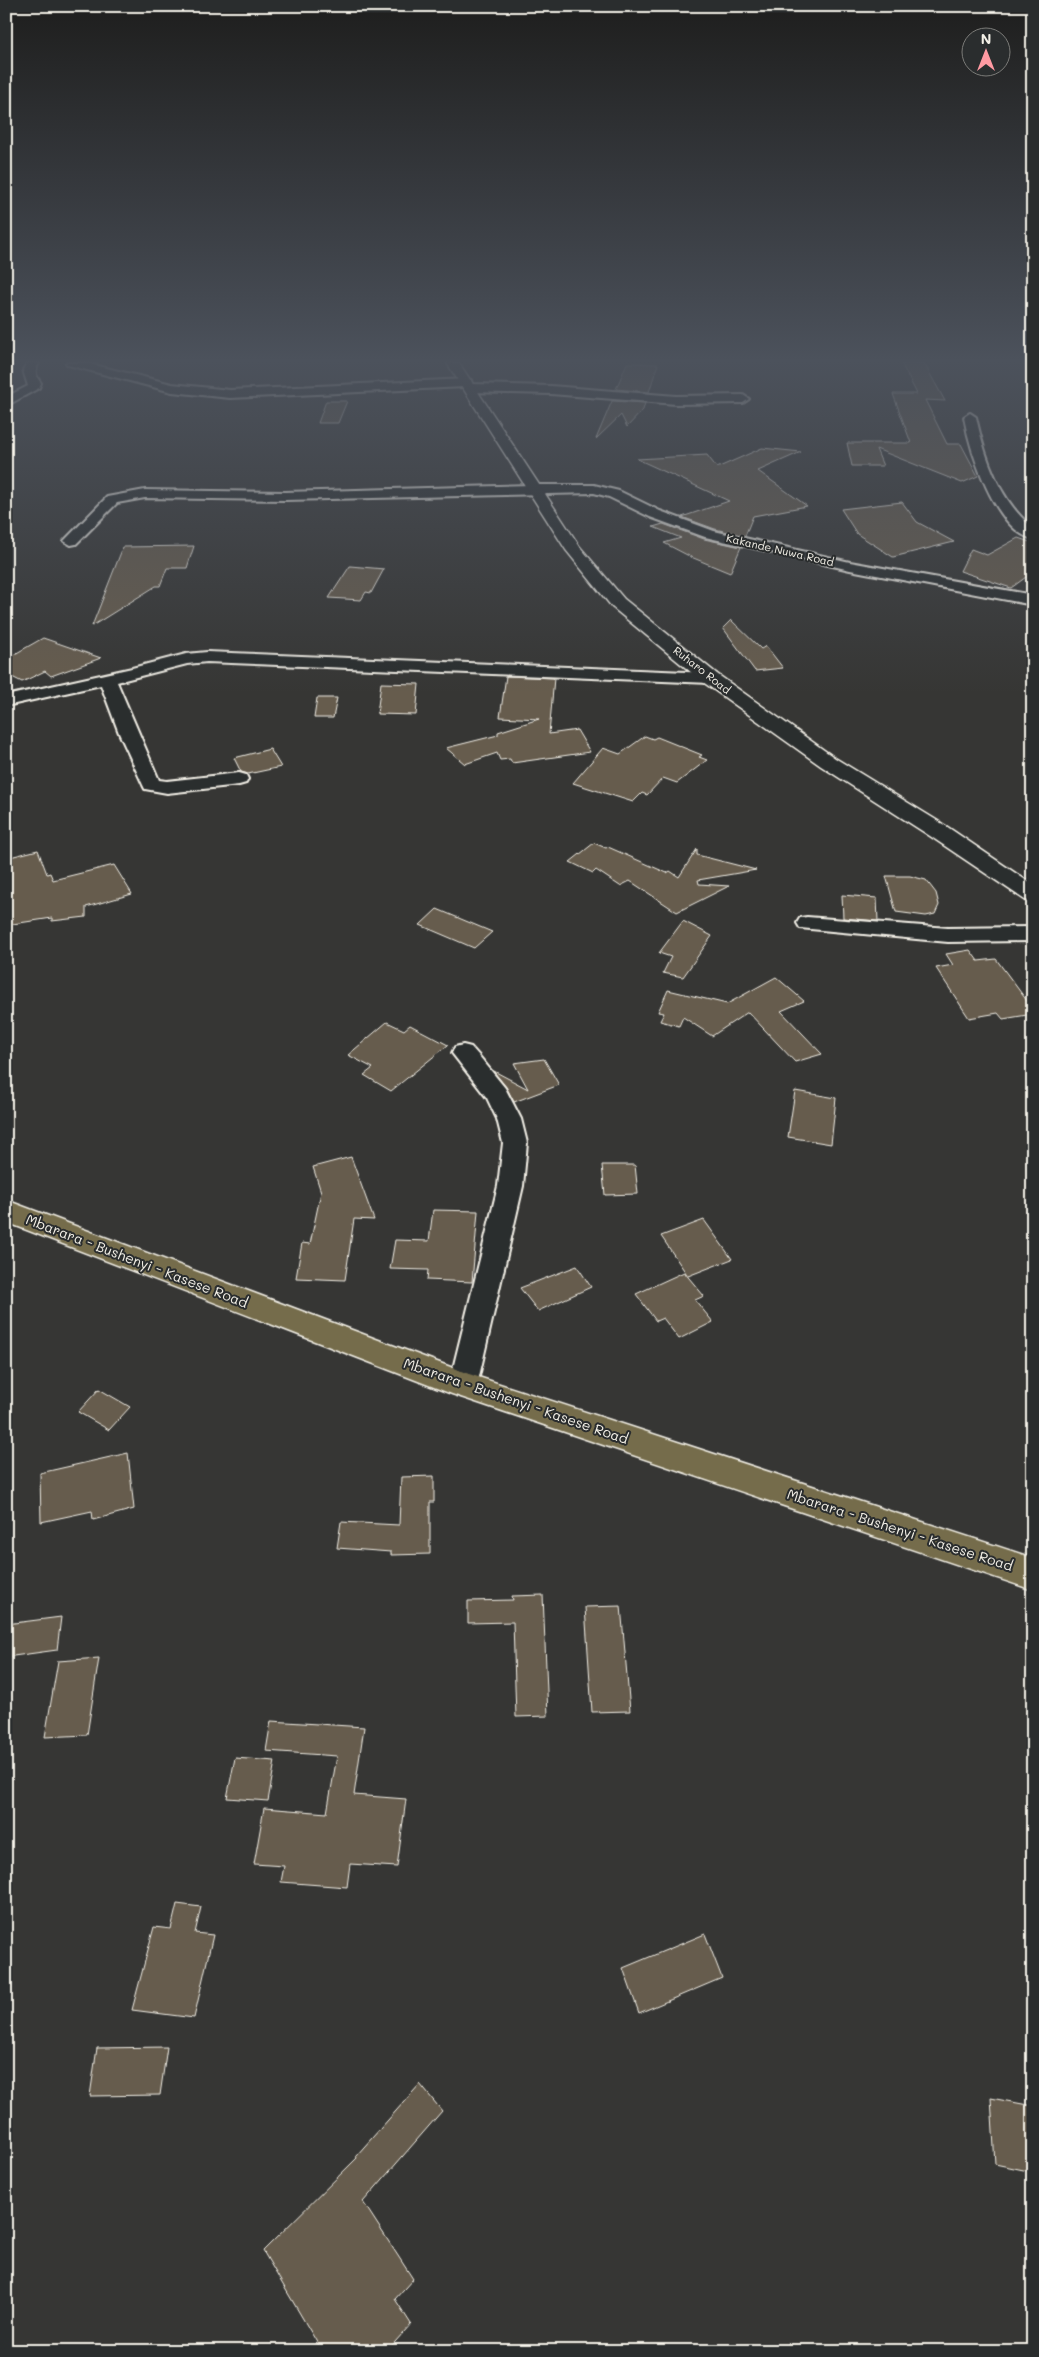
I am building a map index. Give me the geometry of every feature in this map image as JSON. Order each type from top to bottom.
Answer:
[{"type":"main road","name":"Mbarara - Bushenyi - Kasese Road","points":[[6,1211],[463,1385],[1033,1574]]},
{"type":"street","name":"Ruharo Road","points":[[522,473],[574,550],[603,587],[618,602],[710,678],[828,762],[938,831],[1033,895]]},
{"type":"street","points":[[988,473],[1000,502],[1013,520],[1033,536]]},
{"type":"street","name":"Kakande Nuwa Road","points":[[71,541],[112,500],[128,495],[168,493],[285,496],[578,488],[605,491],[666,519],[710,534],[850,566],[1033,600]]},
{"type":"street","points":[[1015,596],[1033,587]]},
{"type":"street","points":[[6,701],[107,679],[186,659],[207,657],[710,678]]},
{"type":"street","points":[[107,679],[128,733],[152,784],[167,787],[239,779]]},
{"type":"street","points":[[807,923],[948,935],[1033,934]]},
{"type":"street","points":[[463,1053],[478,1066],[511,1121],[515,1143],[509,1191],[463,1385]]},
{"type":"building","points":[[668,473],[761,473],[807,506],[753,516],[745,536],[715,529],[682,517],[729,501]]},
{"type":"building","points":[[937,473],[976,473],[978,476],[962,483]]},
{"type":"building","points":[[902,502],[917,522],[954,542],[893,557],[857,534],[841,509]]},
{"type":"building","points":[[663,524],[704,539],[741,547],[730,573],[691,557],[664,543],[681,538],[653,527]]},
{"type":"building","points":[[1018,538],[1033,543],[1033,572],[1011,588],[960,571],[971,549],[987,555]]},
{"type":"building","points":[[194,546],[187,568],[167,568],[160,586],[156,586],[92,626],[123,547]]},
{"type":"building","points":[[350,566],[384,569],[371,593],[366,592],[361,600],[329,598]]},
{"type":"building","points":[[731,620],[761,649],[766,646],[783,668],[755,671],[723,628]]},
{"type":"building","points":[[43,638],[101,658],[51,676],[45,671],[22,682],[6,674],[6,659]]},
{"type":"building","points":[[506,676],[554,678],[549,734],[577,730],[590,752],[512,763],[510,759],[500,760],[497,753],[465,764],[446,748],[498,735],[498,732],[539,719],[500,717]]},
{"type":"building","points":[[381,683],[419,684],[416,715],[377,714]]},
{"type":"building","points":[[317,698],[337,698],[333,718],[314,718]]},
{"type":"building","points":[[645,736],[653,739],[657,737],[702,755],[699,757],[707,760],[677,783],[663,778],[647,795],[642,793],[633,802],[573,783],[603,748],[620,754]]},
{"type":"building","points":[[270,749],[281,767],[248,774],[241,772],[234,758]]},
{"type":"building","points":[[594,843],[606,848],[608,847],[667,873],[670,871],[679,877],[697,849],[697,855],[756,870],[698,880],[699,884],[729,886],[677,912],[630,881],[620,886],[596,870],[593,873],[570,862]]},
{"type":"building","points":[[38,850],[47,874],[50,873],[53,880],[114,865],[132,894],[86,907],[86,917],[52,921],[52,918],[6,925],[6,858]]},
{"type":"building","points":[[886,876],[910,876],[926,880],[936,893],[939,905],[935,914],[926,916],[896,912]]},
{"type":"building","points":[[842,895],[877,898],[878,921],[843,918]]},
{"type":"building","points":[[437,909],[492,932],[474,948],[420,925]]},
{"type":"building","points":[[683,921],[712,936],[683,977],[663,973],[671,957],[659,953]]},
{"type":"building","points":[[970,950],[978,961],[996,959],[1033,1009],[1033,1014],[1003,1019],[998,1013],[969,1018],[936,968],[953,965],[946,954]]},
{"type":"building","points":[[776,977],[804,1001],[781,1011],[822,1054],[795,1062],[748,1012],[712,1036],[683,1017],[679,1026],[660,1021],[664,1013],[658,1012],[668,990],[727,1004]]},
{"type":"building","points":[[387,1022],[404,1030],[410,1025],[448,1045],[391,1091],[364,1075],[373,1068],[348,1055]]},
{"type":"building","points":[[544,1059],[559,1085],[514,1102],[506,1087],[492,1070],[528,1089],[514,1063]]},
{"type":"building","points":[[795,1091],[836,1098],[831,1144],[788,1137]]},
{"type":"building","points":[[351,1157],[374,1220],[354,1219],[345,1280],[296,1278],[302,1243],[310,1244],[321,1192],[313,1167]]},
{"type":"building","points":[[602,1165],[635,1165],[638,1194],[605,1195]]},
{"type":"building","points":[[433,1210],[478,1211],[472,1282],[427,1280],[428,1270],[390,1269],[395,1240],[429,1241]]},
{"type":"building","points":[[704,1220],[732,1259],[688,1276],[661,1236]]},
{"type":"building","points":[[577,1266],[591,1287],[538,1311],[520,1288]]},
{"type":"building","points":[[684,1272],[704,1296],[695,1300],[713,1322],[679,1339],[663,1318],[656,1321],[636,1294]]},
{"type":"building","points":[[99,1389],[130,1407],[109,1430],[78,1412]]},
{"type":"building","points":[[128,1453],[134,1509],[93,1520],[92,1511],[41,1522],[40,1473]]},
{"type":"building","points":[[434,1476],[434,1502],[430,1502],[430,1554],[391,1555],[391,1552],[337,1548],[341,1522],[399,1525],[401,1477]]},
{"type":"building","points":[[543,1595],[548,1716],[516,1717],[513,1622],[468,1623],[468,1601],[513,1600],[512,1596]]},
{"type":"building","points":[[621,1606],[630,1711],[592,1712],[585,1607]]},
{"type":"building","points":[[61,1617],[57,1650],[6,1657],[6,1624]]},
{"type":"building","points":[[99,1658],[87,1735],[45,1737],[58,1661]]},
{"type":"building","points":[[271,1721],[364,1727],[354,1795],[406,1799],[397,1867],[350,1864],[347,1887],[281,1882],[284,1866],[254,1864],[264,1808],[327,1813],[337,1756],[266,1751]]},
{"type":"building","points":[[235,1758],[275,1761],[268,1801],[227,1798]]},
{"type":"building","points":[[177,1904],[201,1907],[195,1933],[213,1935],[194,2018],[132,2010],[154,1927],[171,1929]]},
{"type":"building","points":[[705,1934],[722,1978],[639,2013],[623,1968]]},
{"type":"building","points":[[167,2047],[160,2095],[90,2096],[97,2048]]},
{"type":"building","points":[[420,2084],[442,2111],[363,2202],[413,2279],[395,2299],[411,2324],[387,2351],[322,2351],[263,2251],[357,2158],[356,2156]]},
{"type":"building","points":[[991,2098],[1033,2106],[1033,2172],[995,2164]]}]
